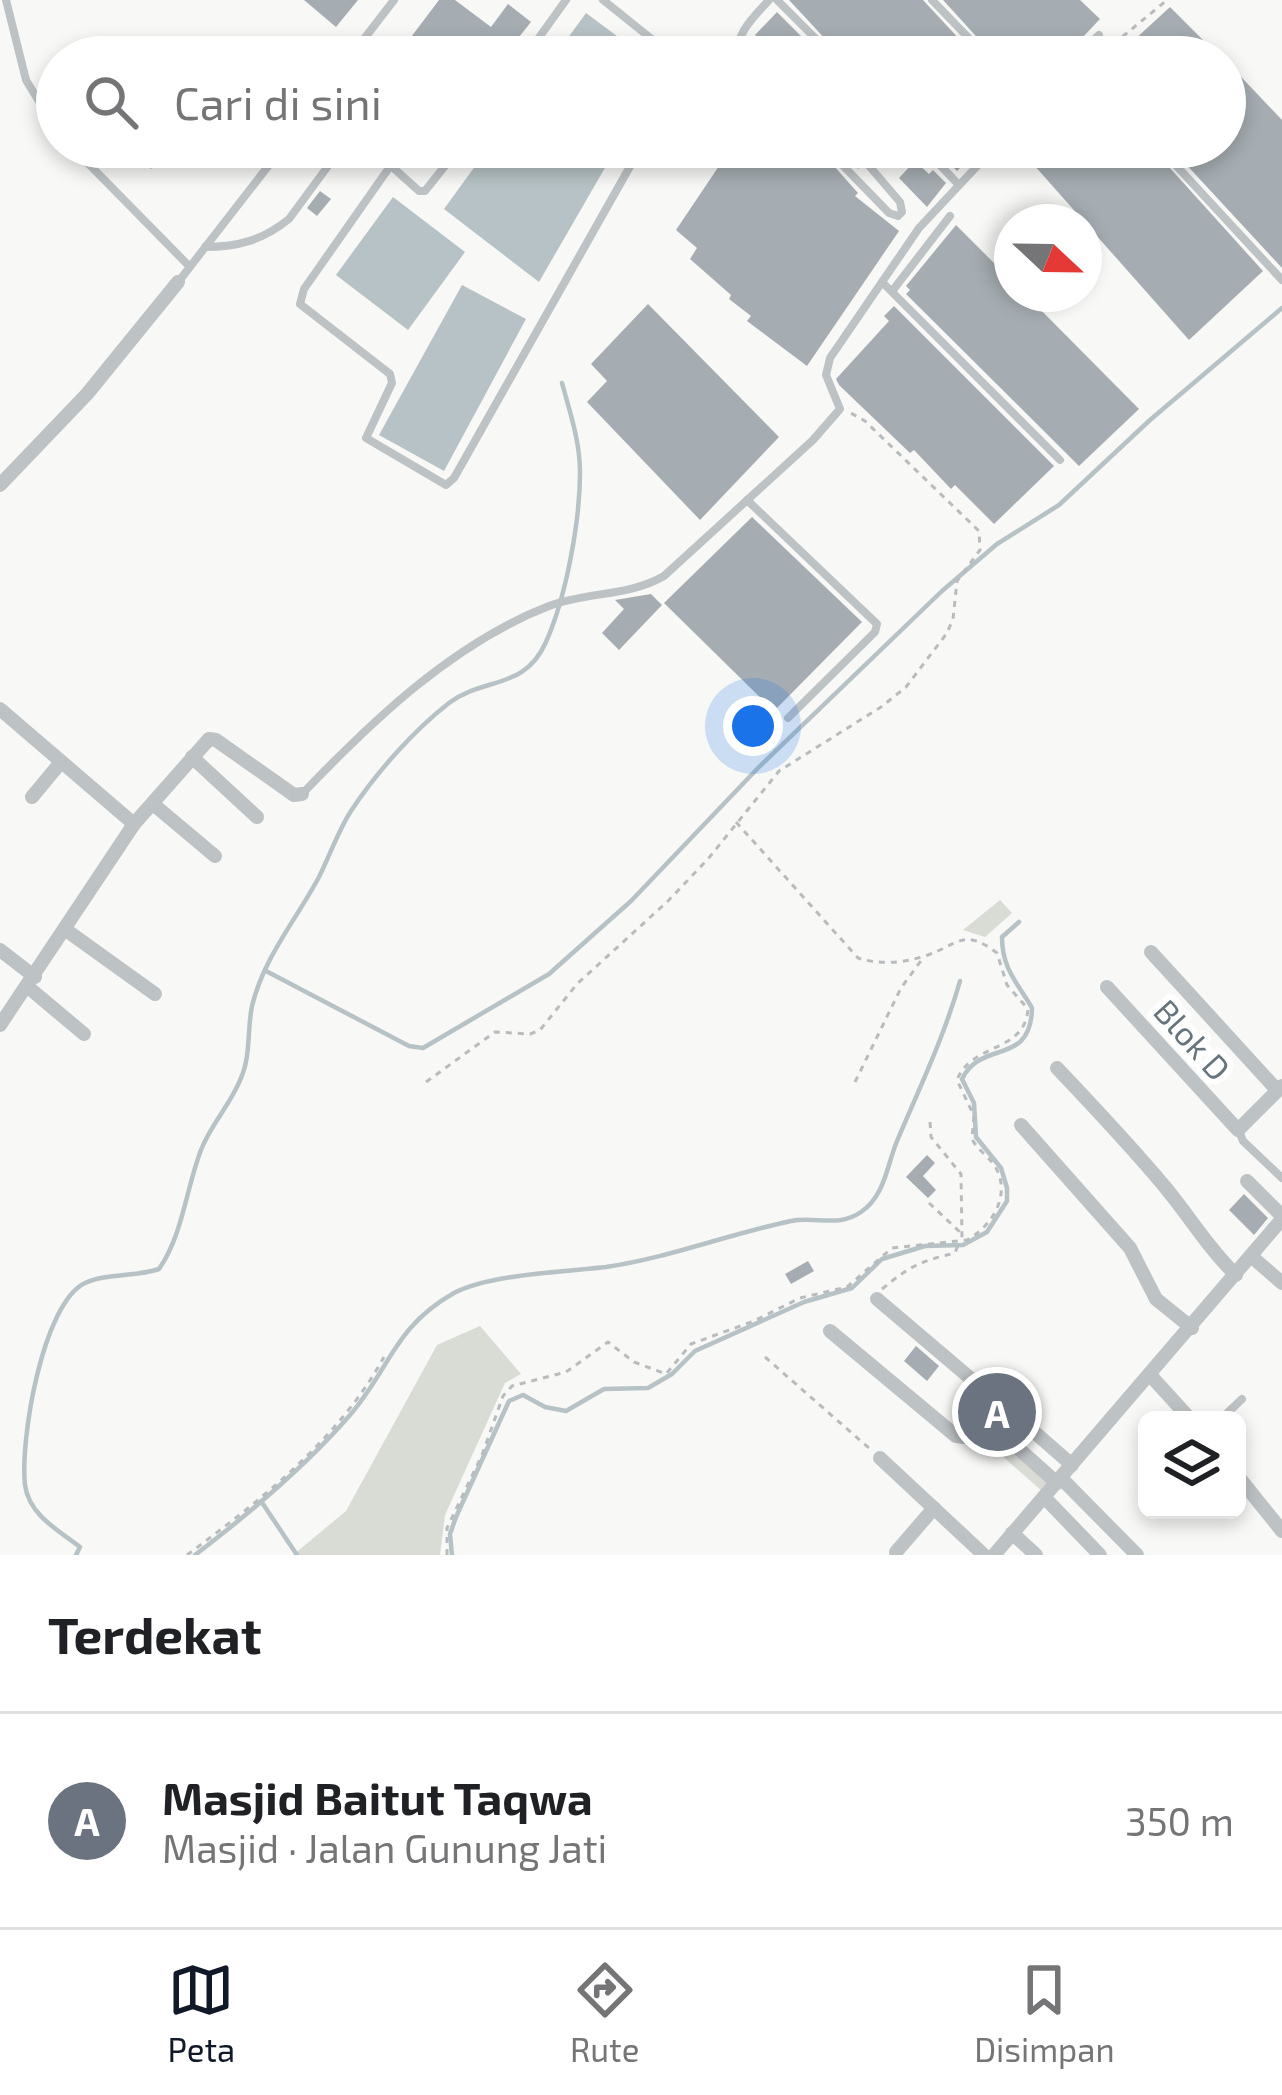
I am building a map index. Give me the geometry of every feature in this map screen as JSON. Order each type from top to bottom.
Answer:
[{"type":"street","points":[[0,485],[87,394],[178,282]]},
{"type":"street","points":[[0,709],[134,824]]},
{"type":"street","points":[[0,1025],[134,824],[208,739],[294,795],[302,794]]},
{"type":"street","points":[[192,757],[257,817]]},
{"type":"street","points":[[32,797],[61,762]]},
{"type":"street","points":[[152,804],[215,856]]},
{"type":"street","points":[[66,929],[155,994]]},
{"type":"street","points":[[0,950],[84,1034]]},
{"type":"street","points":[[1151,952],[1280,1088],[1238,1130]]},
{"type":"street","name":"Blok D","points":[[1107,986],[1238,1130]]},
{"type":"street","points":[[1057,1068],[1137,1154],[1205,1244],[1236,1275]]},
{"type":"street","points":[[1021,1125],[1130,1248],[1156,1299],[1192,1328]]},
{"type":"street","points":[[994,1555],[1282,1218],[1247,1181]]},
{"type":"street","points":[[1251,1256],[1282,1283]]},
{"type":"street","points":[[877,1299],[983,1389],[974,1408],[1137,1555]]},
{"type":"street","points":[[830,1331],[960,1439],[982,1416]]},
{"type":"street","points":[[1150,1376],[1182,1411]]},
{"type":"street","points":[[1016,1416],[1072,1465]]},
{"type":"street","points":[[880,1458],[984,1555]]},
{"type":"street","points":[[1246,1486],[1282,1531]]},
{"type":"street","points":[[1044,1497],[1100,1555]]},
{"type":"street","points":[[896,1552],[934,1508]]},
{"type":"street","points":[[1012,1533],[1036,1555]]},
{"type":"lane","points":[[6,0],[26,80],[36,96]]},
{"type":"lane","points":[[366,36],[394,0]]},
{"type":"lane","points":[[540,36],[566,0]]},
{"type":"lane","points":[[603,0],[651,36]]},
{"type":"lane","points":[[741,36],[773,0],[812,36]]},
{"type":"lane","points":[[932,0],[967,36]]},
{"type":"lane","points":[[93,168],[189,266]]},
{"type":"lane","points":[[178,282],[267,168]]},
{"type":"lane","points":[[205,247],[234,248],[278,228],[325,168]]},
{"type":"lane","points":[[389,168],[304,289],[300,304],[391,374],[392,383],[366,438],[446,484],[454,478],[629,168]]},
{"type":"lane","points":[[394,168],[425,191],[443,168]]},
{"type":"lane","points":[[845,168],[889,213],[898,216],[900,202],[871,168]]},
{"type":"lane","points":[[942,168],[957,183]]},
{"type":"lane","points":[[302,794],[370,724],[517,620],[553,604],[653,583],[813,440],[839,409],[826,375],[827,363],[919,228],[973,168]]},
{"type":"lane","points":[[1178,168],[1282,280]]},
{"type":"lane","points":[[893,290],[950,216]]},
{"type":"lane","points":[[882,282],[1060,460]]},
{"type":"lane","points":[[747,500],[877,624],[875,632],[788,718]]},
{"type":"lane","points":[[1238,1130],[1243,1141],[1282,1178]]},
{"type":"lane","points":[[1229,1411],[1241,1399]]},
{"type":"path","points":[[1123,36],[1167,0]]},
{"type":"path","points":[[426,1082],[495,1032],[540,1030],[570,991],[668,901],[779,771],[906,687],[947,633],[959,574],[980,550],[979,531],[865,421],[839,409]]},
{"type":"path","points":[[447,1555],[447,1528],[482,1455],[502,1396],[512,1385],[566,1372],[608,1342],[634,1362],[666,1374],[691,1345],[800,1298],[847,1287],[892,1248],[960,1241],[977,1234],[1003,1192],[994,1165],[972,1139],[974,1116],[957,1080],[966,1062],[1020,1033],[1027,1022],[1028,1009],[1007,985],[997,952],[970,938],[924,956],[878,965],[858,958],[736,823]]},
{"type":"path","points":[[854,1082],[901,988],[924,956]]},
{"type":"path","points":[[877,1299],[876,1294],[909,1266],[955,1252],[960,1241],[961,1174],[931,1137],[930,1122]]},
{"type":"path","points":[[929,1203],[960,1241]]},
{"type":"path","points":[[188,1555],[260,1498],[340,1422],[384,1357]]},
{"type":"path","points":[[765,1357],[880,1458]]},
{"type":"shaded area","points":[[586,13],[617,36],[569,36]]},
{"type":"shaded area","points":[[474,168],[605,168],[539,282],[444,209]]},
{"type":"shaded area","points":[[393,197],[465,252],[408,330],[336,275]]},
{"type":"shaded area","points":[[462,285],[526,319],[444,471],[379,435]]},
{"type":"shaded area","points":[[1000,900],[1012,913],[985,937],[963,930]]},
{"type":"shaded area","points":[[480,1326],[521,1374],[505,1383],[445,1515],[440,1555],[293,1555],[346,1511],[437,1345]]},
{"type":"shaded area","points":[[984,1425],[1050,1482],[1042,1491],[977,1434]]},
{"type":"building","points":[[304,0],[358,0],[336,27]]},
{"type":"building","points":[[439,0],[455,0],[491,27],[508,4],[531,22],[520,36],[412,36]]},
{"type":"building","points":[[789,0],[923,0],[956,36],[822,36]]},
{"type":"building","points":[[943,0],[1080,0],[1100,19],[1084,36],[976,36]]},
{"type":"building","points":[[1170,7],[1199,36],[1138,36]]},
{"type":"building","points":[[777,12],[801,36],[756,36]]},
{"type":"building","points":[[1246,82],[1282,120],[1282,268],[1189,168],[1246,168]]},
{"type":"building","points":[[718,168],[836,168],[858,193],[855,196],[899,231],[807,366],[747,321],[751,316],[690,259],[697,248],[676,230]]},
{"type":"building","points":[[908,168],[923,168],[929,174],[933,170],[946,183],[927,207],[899,178]]},
{"type":"building","points":[[1037,168],[1170,168],[1263,271],[1189,340],[1102,242],[1102,204],[1069,204]]},
{"type":"building","points":[[320,191],[331,199],[317,216],[307,208]]},
{"type":"building","points":[[956,225],[994,263],[994,312],[1043,312],[1139,409],[1079,466],[906,294],[910,290],[906,286]]},
{"type":"building","points":[[648,304],[779,437],[700,520],[587,402],[607,381],[591,364]]},
{"type":"building","points":[[894,306],[1054,466],[994,524],[914,450],[910,453],[836,379],[889,321],[884,316]]},
{"type":"building","points":[[752,517],[862,622],[774,711],[664,603]]},
{"type":"building","points":[[651,594],[662,605],[619,650],[602,633],[624,609],[615,600]]},
{"type":"building","points":[[927,1155],[935,1163],[923,1176],[936,1190],[928,1198],[906,1177]]},
{"type":"building","points":[[1244,1194],[1268,1218],[1254,1235],[1229,1210]]},
{"type":"building","points":[[808,1261],[814,1271],[791,1284],[785,1274]]},
{"type":"building","points":[[916,1346],[939,1366],[927,1381],[904,1361]]},
{"type":"waterway","points":[[266,971],[409,1046],[423,1048],[549,974],[631,901],[758,768],[942,591],[997,544],[1059,505],[1282,308]]},
{"type":"waterway","points":[[76,1555],[80,1547],[38,1513],[25,1485],[30,1407],[57,1317],[85,1283],[159,1269],[179,1226],[201,1150],[244,1069],[252,1006],[264,971],[361,797],[435,714],[463,695],[515,676],[537,658],[546,642],[566,582],[579,492],[578,450],[562,383]]},
{"type":"waterway","points":[[452,1555],[450,1534],[456,1517],[509,1401],[523,1395],[566,1411],[604,1389],[648,1388],[672,1374],[695,1351],[804,1302],[852,1288],[882,1259],[925,1246],[963,1245],[987,1232],[1007,1201],[1007,1188],[1001,1168],[976,1137],[974,1103],[962,1079],[981,1059],[1014,1046],[1029,1026],[1032,1008],[1011,975],[1003,948],[1002,937],[1019,922]]},
{"type":"waterway","points":[[195,1555],[315,1453],[364,1397],[418,1320],[454,1293],[507,1278],[629,1263],[791,1221],[835,1221],[861,1212],[880,1189],[960,981]]},
{"type":"waterway","points":[[261,1501],[297,1555]]},
{"type":"place","name":"Masjid Baitut Taqwa","points":[[997,1412]]}]
